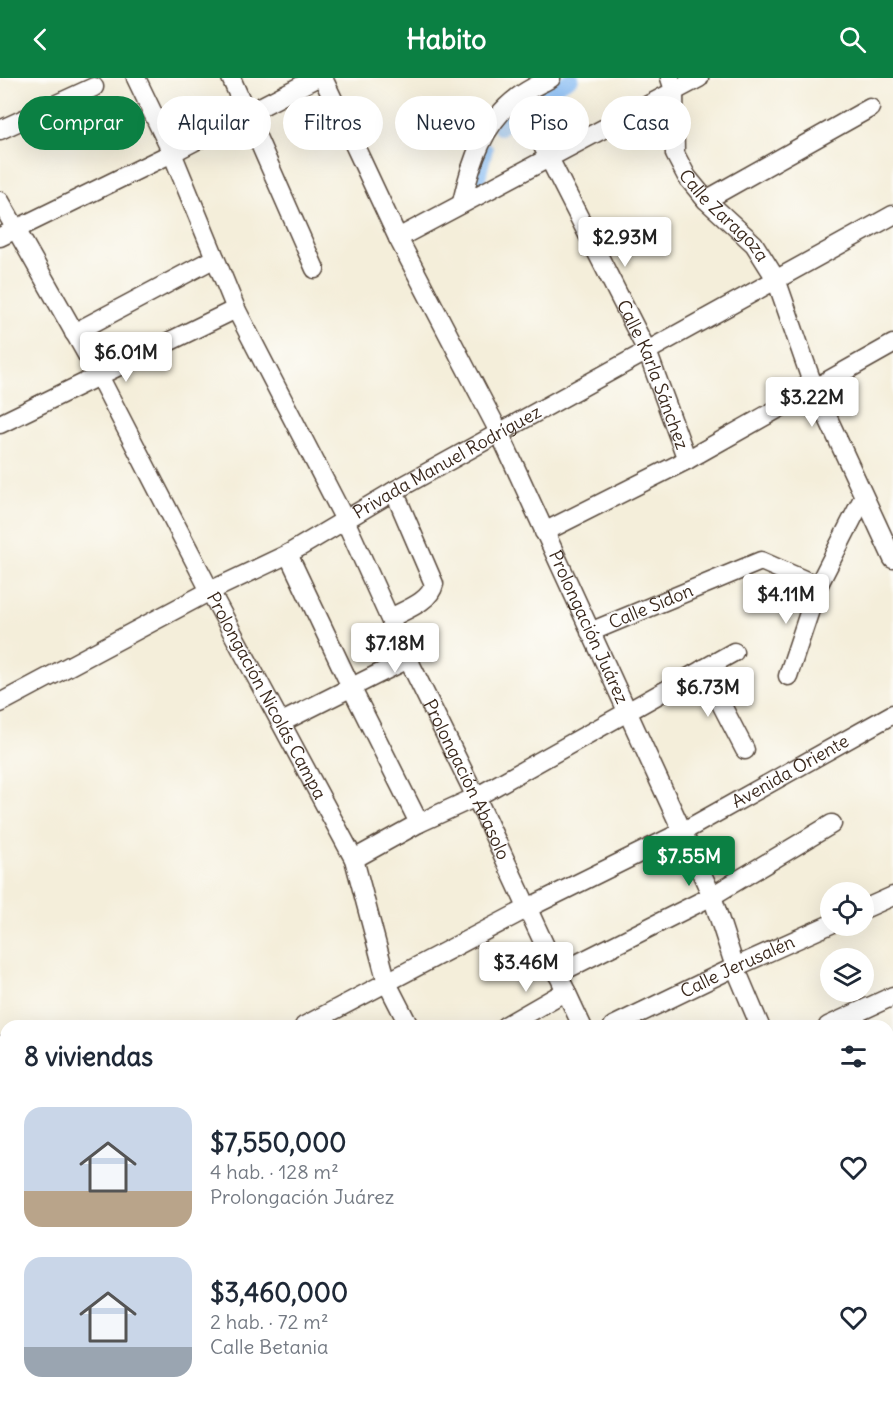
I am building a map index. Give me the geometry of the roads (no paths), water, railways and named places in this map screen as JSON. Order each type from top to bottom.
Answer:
[{"type":"street","name":"Prolongación Abasolo","points":[[136,78],[172,153],[236,309],[345,520],[408,659],[476,797],[579,1020]]},
{"type":"street","points":[[231,78],[239,96]]},
{"type":"street","points":[[271,101],[316,78]]},
{"type":"street","name":"Prolongación Juárez","points":[[323,78],[398,238],[499,432],[712,896],[735,967],[757,1020]]},
{"type":"street","points":[[520,96],[551,78]]},
{"type":"street","points":[[398,238],[462,202],[550,158],[672,84],[699,78]]},
{"type":"street","name":"Calle Zaragoza","points":[[672,84],[675,154],[687,177],[706,200],[754,244],[776,279],[814,388],[863,498],[887,531],[893,559]]},
{"type":"street","points":[[0,130],[94,87]]},
{"type":"street","points":[[462,202],[469,171],[491,123],[509,106]]},
{"type":"street","points":[[706,200],[870,108]]},
{"type":"street","points":[[8,233],[178,150]]},
{"type":"street","points":[[263,150],[315,269]]},
{"type":"street","name":"Calle Karla Sánchez","points":[[546,150],[647,351],[687,460]]},
{"type":"street","name":"Prolongación Nicolás Campa","points":[[0,201],[8,233],[74,333],[99,376],[210,591],[354,859],[387,982],[406,1020]]},
{"type":"street","name":"Privada Manuel Rodríguez","points":[[0,704],[210,591],[288,554],[393,490],[893,215]]},
{"type":"street","points":[[74,333],[215,258]]},
{"type":"street","points":[[0,424],[236,309]]},
{"type":"street","points":[[543,532],[687,460],[893,345]]},
{"type":"street","points":[[390,618],[427,597],[433,591],[434,584],[393,490]]},
{"type":"street","points":[[788,676],[818,586],[863,498]]},
{"type":"street","points":[[288,554],[419,823]]},
{"type":"street","name":"Calle Sidon","points":[[590,632],[761,561],[818,586]]},
{"type":"street","points":[[354,859],[419,823],[476,797],[734,652]]},
{"type":"street","points":[[282,722],[408,659]]},
{"type":"street","points":[[703,669],[744,750]]},
{"type":"street","name":"Avenida Oriente","points":[[315,1020],[528,908],[682,832],[893,714]]},
{"type":"street","points":[[557,974],[712,896],[832,824]]},
{"type":"street","points":[[874,905],[893,896]]},
{"type":"street","name":"Calle Jerusalén","points":[[625,1020],[820,929]]},
{"type":"street","points":[[515,1020],[566,991]]},
{"type":"street","points":[[857,1020],[893,996]]},
{"type":"waterway","points":[[541,96],[572,78]]},
{"type":"waterway","points":[[500,128],[509,116]]},
{"type":"waterway","points":[[478,181],[486,150]]}]
